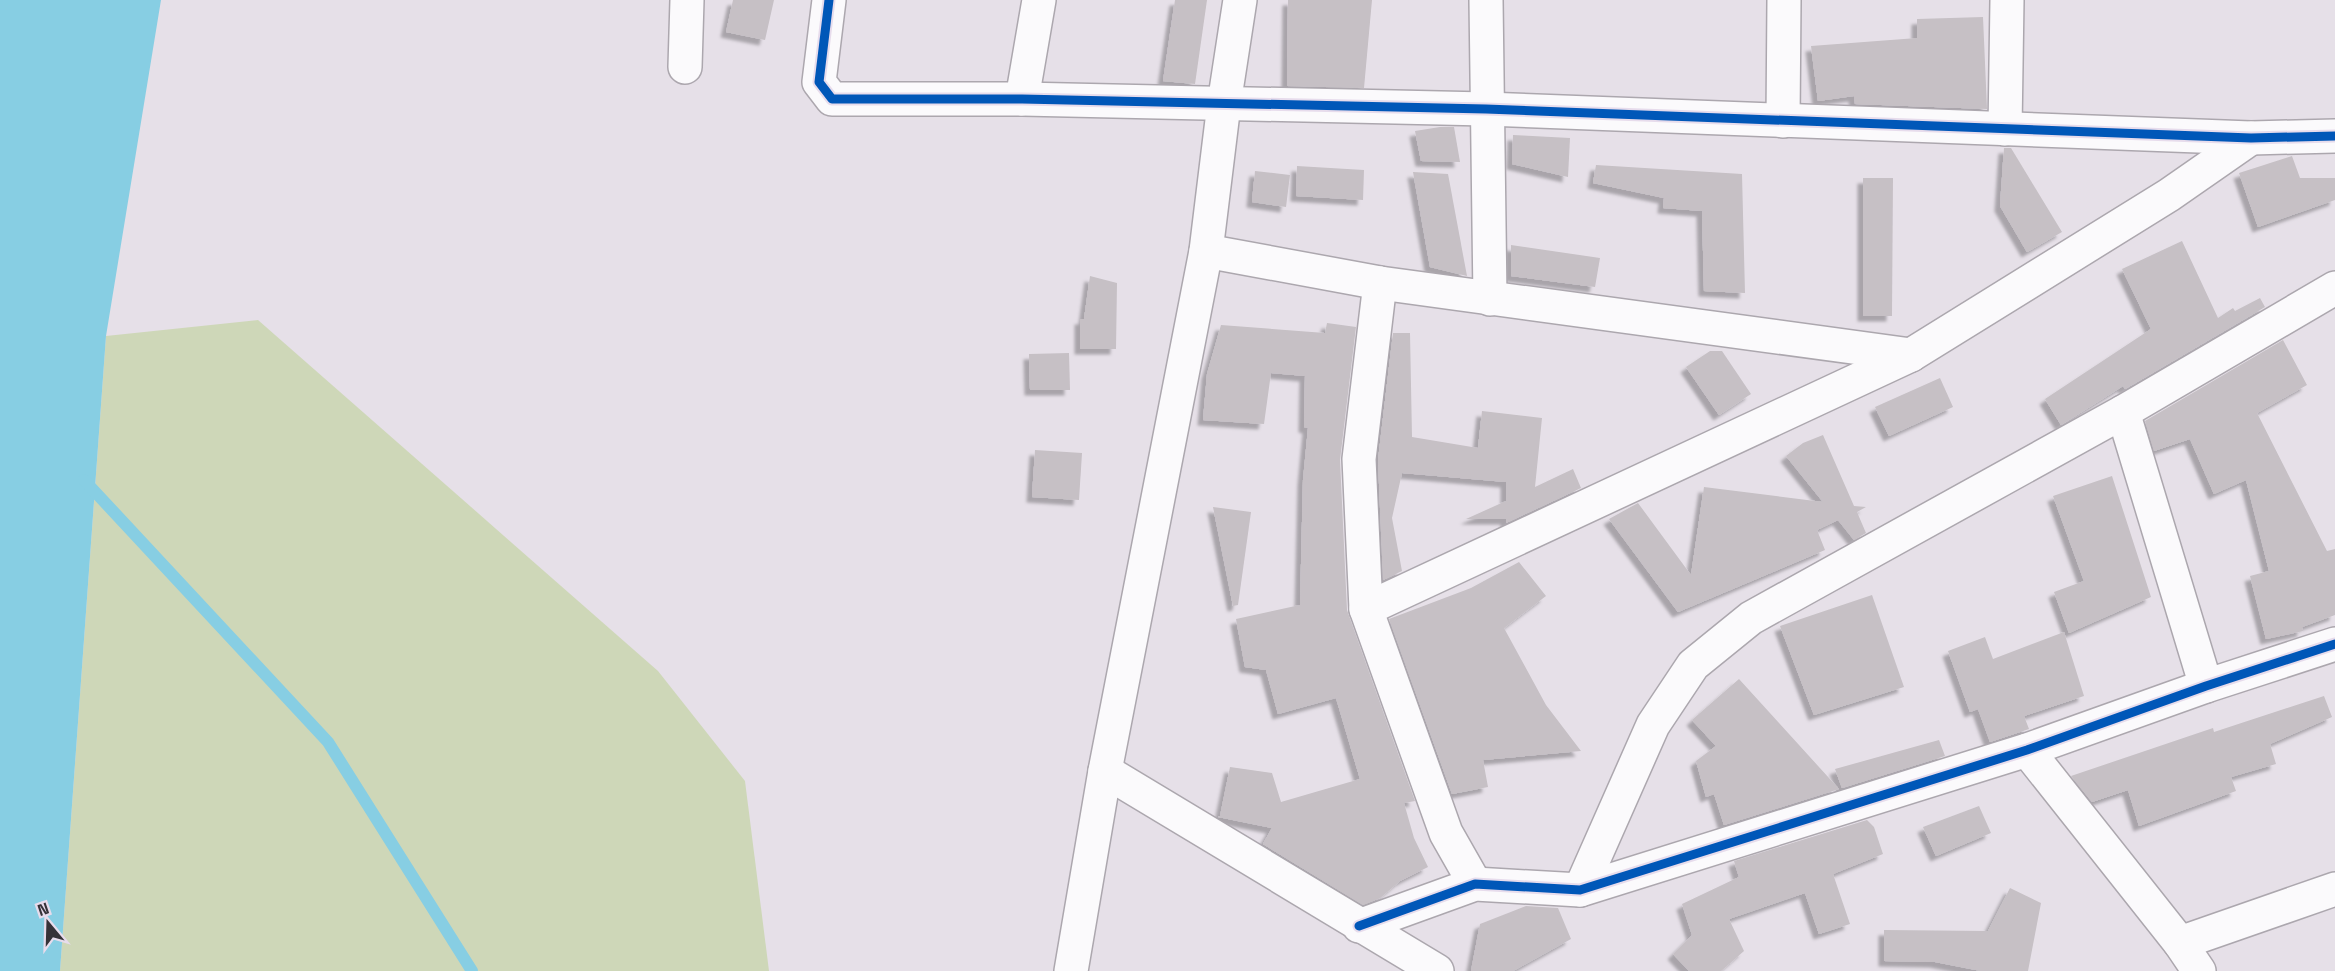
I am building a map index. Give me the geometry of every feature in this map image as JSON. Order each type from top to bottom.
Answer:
[{"type":"street","points":[[685,67],[687,0]]},
{"type":"street","points":[[829,0],[819,82],[832,99],[1022,99],[1486,109],[2251,138],[2335,136]]},
{"type":"street","points":[[1022,99],[1039,0]]},
{"type":"street","points":[[1071,971],[1105,771],[1206,251],[1224,104],[1240,0]]},
{"type":"street","points":[[1486,0],[1490,299]]},
{"type":"street","points":[[1784,0],[1784,121]]},
{"type":"street","points":[[2005,129],[2007,0]]},
{"type":"street","points":[[1366,609],[1911,356],[2169,195],[2251,138]]},
{"type":"street","points":[[1206,251],[1380,284],[1911,356]]},
{"type":"street","points":[[1380,284],[1359,459],[1366,609],[1446,833],[1474,884]]},
{"type":"street","points":[[1580,890],[1653,725],[1693,664],[1751,618],[2123,412],[2335,288]]},
{"type":"street","points":[[2123,412],[2206,686]]},
{"type":"street","points":[[1359,926],[1474,884],[1580,890],[2027,750],[2206,686],[2335,644]]},
{"type":"street","points":[[2027,750],[2180,943],[2199,971]]},
{"type":"street","points":[[1105,771],[1437,971]]},
{"type":"street","points":[[2180,943],[2335,890]]},
{"type":"green space","points":[[258,320],[658,671],[745,781],[769,971],[60,971],[106,336]]},
{"type":"water","points":[[0,0],[161,0],[106,336],[60,971],[0,971]]},
{"type":"building","points":[[733,0],[774,0],[765,40],[726,32]]},
{"type":"building","points":[[1175,0],[1207,0],[1195,84],[1163,81]]},
{"type":"building","points":[[1288,0],[1372,0],[1364,88],[1287,86]]},
{"type":"building","points":[[1983,17],[1987,109],[1855,104],[1854,96],[1818,101],[1811,46],[1917,38],[1917,19]]},
{"type":"building","points":[[1454,127],[1460,162],[1421,161],[1415,131]]},
{"type":"building","points":[[1513,135],[1570,138],[1568,177],[1512,164]]},
{"type":"building","points":[[2004,148],[2011,148],[2062,232],[2027,252],[2000,206]]},
{"type":"building","points":[[2292,156],[2300,178],[2335,178],[2335,200],[2258,227],[2239,173]]},
{"type":"building","points":[[1596,165],[1742,174],[1745,293],[1704,291],[1702,211],[1663,208],[1664,198],[1593,183]]},
{"type":"building","points":[[1297,166],[1364,170],[1363,200],[1296,196]]},
{"type":"building","points":[[1255,171],[1290,175],[1286,207],[1252,202]]},
{"type":"building","points":[[1413,172],[1448,174],[1467,276],[1430,267]]},
{"type":"building","points":[[1863,178],[1893,178],[1892,316],[1863,316]]},
{"type":"building","points":[[2182,241],[2218,318],[2233,308],[2235,311],[2260,298],[2265,307],[2125,389],[2123,386],[2061,425],[2045,399],[2151,329],[2122,269]]},
{"type":"building","points":[[1511,245],[1600,258],[1595,287],[1511,276]]},
{"type":"building","points":[[1090,276],[1117,283],[1116,349],[1080,349],[1080,319],[1084,319]]},
{"type":"building","points":[[1327,323],[1356,327],[1340,460],[1347,610],[1415,801],[1404,803],[1414,838],[1428,867],[1400,881],[1380,898],[1363,905],[1263,844],[1272,828],[1218,817],[1230,767],[1272,773],[1281,802],[1360,779],[1336,698],[1278,714],[1266,670],[1245,667],[1236,619],[1300,605],[1303,480],[1308,428],[1304,427],[1305,376],[1271,373],[1264,424],[1203,420],[1207,374],[1221,325],[1325,333]]},
{"type":"building","points":[[1393,333],[1410,333],[1412,437],[1478,448],[1482,411],[1542,418],[1535,487],[1573,469],[1581,488],[1506,523],[1506,519],[1466,519],[1506,501],[1506,482],[1402,473],[1392,518],[1402,571],[1383,580],[1378,460]]},
{"type":"building","points":[[2283,340],[2307,385],[2257,413],[2327,551],[2335,549],[2335,615],[2302,627],[2303,631],[2266,639],[2250,576],[2269,571],[2246,480],[2214,494],[2190,439],[2154,451],[2145,421]]},
{"type":"building","points":[[1710,351],[1722,351],[1751,394],[1719,415],[1686,367]]},
{"type":"building","points":[[1069,353],[1070,390],[1030,390],[1029,354]]},
{"type":"building","points":[[1940,378],[1953,407],[1889,436],[1875,407]]},
{"type":"building","points":[[1823,435],[1854,506],[1866,507],[1857,512],[1866,533],[1854,540],[1838,520],[1817,530],[1825,550],[1678,612],[1609,519],[1638,503],[1691,575],[1704,487],[1823,502],[1786,456],[1803,443]]},
{"type":"building","points":[[1035,450],[1082,453],[1079,500],[1032,497]]},
{"type":"building","points":[[2112,476],[2151,597],[2069,633],[2054,592],[2084,581],[2053,496]]},
{"type":"building","points":[[1213,507],[1251,512],[1238,605],[1233,606]]},
{"type":"building","points":[[1519,562],[1546,596],[1504,628],[1546,705],[1581,751],[1483,760],[1488,787],[1452,794],[1389,619],[1471,588]]},
{"type":"building","points":[[1872,595],[1904,687],[1814,715],[1780,626]]},
{"type":"building","points":[[2064,632],[2084,696],[2024,716],[2029,729],[1990,742],[1978,709],[1970,712],[1948,651],[1985,637],[1993,659]]},
{"type":"building","points":[[1739,679],[1839,789],[1724,825],[1714,794],[1706,797],[1696,761],[1716,746],[1692,720]]},
{"type":"building","points":[[2324,696],[2332,717],[2270,744],[2276,764],[2231,777],[2236,791],[2139,826],[2128,790],[2092,802],[2071,776],[2213,728],[2214,732]]},
{"type":"building","points":[[1939,740],[1945,756],[1842,788],[1835,769]]},
{"type":"building","points":[[1979,806],[1991,833],[1936,856],[1923,827]]},
{"type":"building","points":[[1867,820],[1874,827],[1883,854],[1833,874],[1850,924],[1819,934],[1805,893],[1729,919],[1744,951],[1721,971],[1689,971],[1673,954],[1692,935],[1682,904],[1739,877],[1734,861]]},
{"type":"building","points":[[2010,888],[2041,903],[2028,971],[1981,971],[1935,962],[1884,961],[1884,930],[1988,931]]},
{"type":"building","points":[[1526,906],[1558,908],[1571,939],[1513,971],[1471,971],[1480,924]]},
{"type":"waterway","points":[[84,480],[328,742],[472,971]]},
{"type":"cycle path","points":[[829,0],[819,82],[832,99],[1022,99],[1486,109],[2251,138],[2335,136]]},
{"type":"cycle path","points":[[1359,926],[1475,884],[1580,890],[2027,750],[2206,686],[2335,644]]}]
